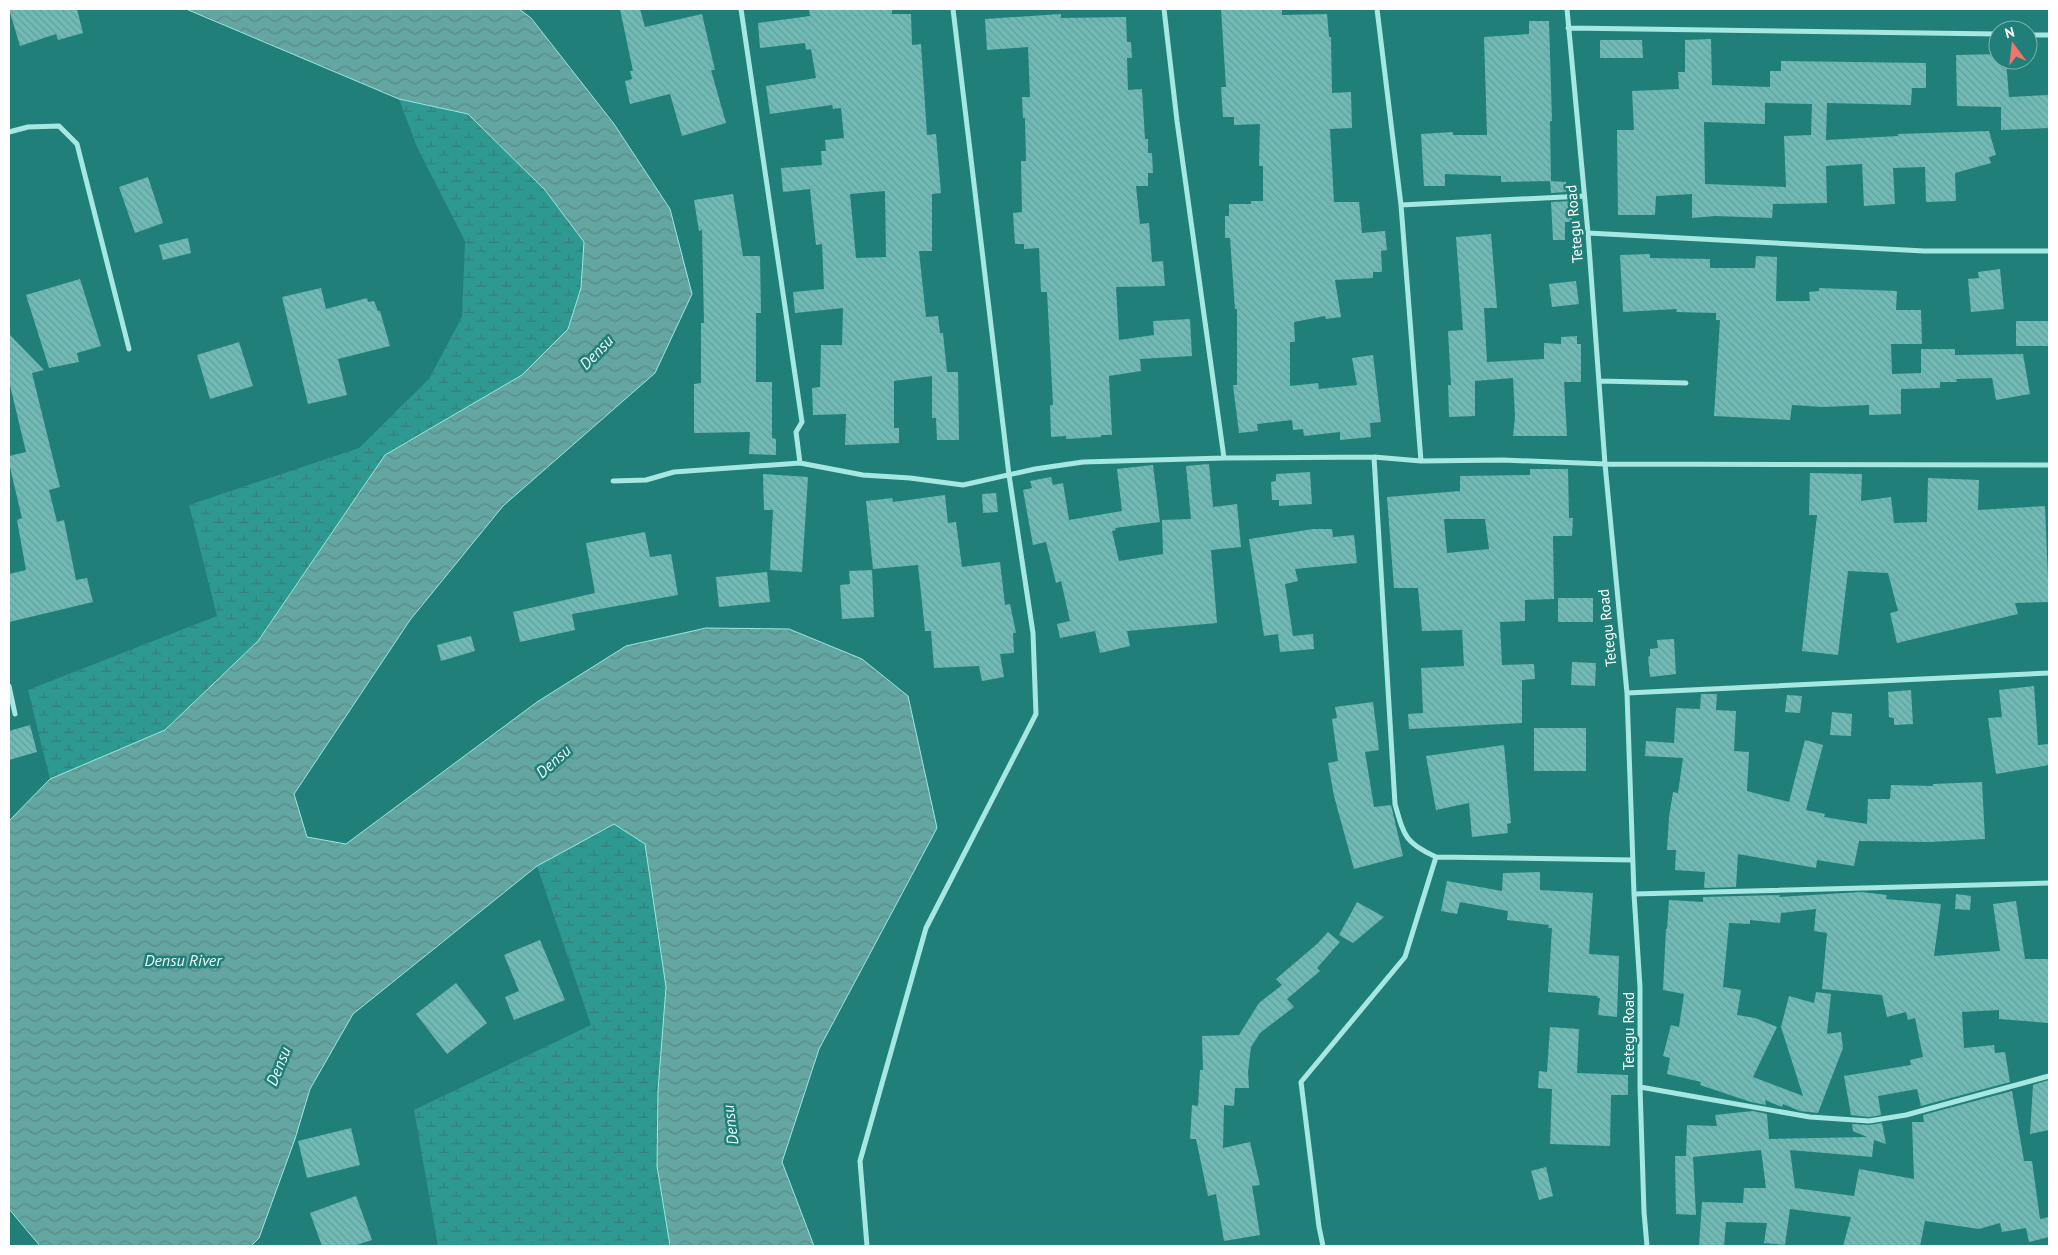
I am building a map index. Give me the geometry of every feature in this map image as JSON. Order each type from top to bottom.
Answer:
[{"type":"street","points":[[742,9],[802,422],[796,432],[800,463]]},
{"type":"street","points":[[867,1246],[860,1161],[926,928],[1036,714],[1033,633],[1009,475],[973,161],[953,9]]},
{"type":"street","points":[[1164,9],[1177,121],[1224,458]]},
{"type":"street","points":[[1377,9],[1401,205],[1421,461]]},
{"type":"street","name":"Tetegu Road","points":[[1567,9],[1588,233],[1598,381],[1626,694],[1634,894],[1640,987],[1640,1087],[1644,1212],[1647,1246]]},
{"type":"street","points":[[1568,28],[1988,34]]},
{"type":"street","points":[[9,132],[28,127],[59,126],[77,144],[129,349]]},
{"type":"street","points":[[1401,205],[1584,196]]},
{"type":"street","points":[[1588,233],[1924,251],[2049,251]]},
{"type":"street","points":[[1598,381],[1686,384]]},
{"type":"street","points":[[614,481],[646,480],[674,472],[800,463],[863,475],[910,478],[963,485],[1083,462],[1224,458],[1374,457],[1421,461],[1503,460],[1605,464],[2049,465]]},
{"type":"street","points":[[1374,457],[1395,804],[1403,832],[1416,848],[1436,857],[1633,860]]},
{"type":"street","points":[[1626,694],[2049,673]]},
{"type":"street","points":[[9,686],[15,714]]},
{"type":"street","points":[[1323,1246],[1301,1082],[1405,957],[1436,857]]},
{"type":"street","points":[[1634,894],[2049,883]]},
{"type":"street","points":[[1640,1087],[1810,1117],[1869,1121],[1906,1116],[2049,1076]]},
{"type":"green space","points":[[399,99],[468,114],[545,190],[584,242],[581,288],[568,329],[522,375],[385,455],[258,641],[165,730],[50,779],[28,690],[217,616],[189,505],[359,448],[429,379],[462,317],[465,241],[417,147]]},
{"type":"green space","points":[[614,823],[645,844],[666,987],[658,1091],[657,1166],[670,1246],[610,1246],[609,1244],[601,1246],[438,1246],[414,1110],[591,1025],[537,866]]},
{"type":"water","name":"Densu River","points":[[186,9],[519,9],[531,18],[614,124],[670,209],[692,294],[655,373],[503,506],[410,620],[294,794],[307,837],[346,844],[537,702],[626,646],[706,628],[789,629],[862,659],[908,696],[937,828],[819,1049],[782,1162],[814,1246],[670,1246],[657,1166],[658,1091],[666,987],[645,844],[614,824],[537,866],[353,1014],[310,1089],[295,1139],[259,1238],[251,1246],[40,1246],[9,1209],[9,821],[50,779],[165,730],[258,641],[385,455],[522,375],[568,329],[581,288],[584,242],[545,190],[468,114],[399,99]]},
{"type":"building","points":[[9,9],[77,9],[83,33],[58,40],[56,34],[20,46]]},
{"type":"building","points":[[620,9],[640,9],[645,27],[702,14],[715,70],[711,70],[726,123],[682,136],[670,94],[630,104],[625,81],[632,79],[630,71],[633,71]]},
{"type":"building","points":[[809,9],[892,9],[892,14],[911,14],[912,45],[921,44],[927,135],[936,134],[941,193],[932,194],[932,251],[919,251],[926,317],[938,316],[940,333],[943,333],[947,372],[958,372],[959,440],[937,440],[936,418],[932,418],[932,376],[894,381],[894,428],[899,428],[899,443],[845,445],[846,414],[813,415],[812,388],[820,387],[821,345],[842,345],[843,308],[795,313],[793,292],[824,289],[822,244],[816,245],[810,189],[783,192],[781,168],[822,165],[821,151],[826,151],[825,140],[844,138],[841,108],[833,109],[832,105],[770,114],[766,86],[816,78],[811,49],[806,50],[805,43],[760,48],[758,23],[810,16]],"holes":[[[885,191],[886,257],[856,258],[850,194]]]},
{"type":"building","points":[[1221,9],[1282,9],[1282,15],[1327,14],[1329,37],[1331,37],[1332,93],[1351,92],[1352,128],[1330,129],[1334,202],[1359,202],[1362,233],[1385,231],[1387,250],[1381,251],[1382,272],[1373,272],[1373,278],[1335,280],[1341,317],[1326,319],[1325,316],[1294,322],[1295,342],[1290,342],[1290,386],[1318,383],[1319,389],[1357,385],[1352,358],[1373,355],[1381,422],[1370,423],[1371,437],[1340,440],[1340,432],[1304,436],[1303,429],[1293,430],[1292,420],[1257,424],[1258,431],[1239,433],[1233,385],[1237,385],[1237,309],[1235,309],[1230,238],[1225,238],[1225,216],[1229,216],[1229,204],[1251,204],[1251,201],[1263,201],[1263,166],[1259,166],[1260,124],[1234,125],[1234,117],[1223,117],[1221,87],[1226,87]]},
{"type":"building","points":[[1061,14],[1061,18],[1126,17],[1127,42],[1131,42],[1132,58],[1127,58],[1128,90],[1142,89],[1145,139],[1148,139],[1148,153],[1152,153],[1153,173],[1148,173],[1148,186],[1136,186],[1140,224],[1149,223],[1152,262],[1163,261],[1165,286],[1116,287],[1119,340],[1154,335],[1153,321],[1190,319],[1192,356],[1140,359],[1141,371],[1109,376],[1112,435],[1066,439],[1066,436],[1051,437],[1050,405],[1053,405],[1047,292],[1041,292],[1039,248],[1024,249],[1024,244],[1015,244],[1013,213],[1022,212],[1021,161],[1026,161],[1025,118],[1023,118],[1022,97],[1030,97],[1028,47],[987,50],[985,19]]},
{"type":"building","points":[[1529,21],[1549,21],[1552,121],[1550,121],[1551,181],[1501,182],[1501,176],[1445,174],[1445,186],[1424,186],[1421,134],[1453,132],[1453,135],[1487,135],[1484,37],[1529,34]]},
{"type":"building","points":[[1711,39],[1712,85],[1770,87],[1770,71],[1781,71],[1781,61],[1926,63],[1926,88],[1912,88],[1911,105],[1827,103],[1826,140],[1898,136],[1898,134],[1989,131],[1996,155],[1989,157],[1991,163],[1955,173],[1956,201],[1926,202],[1925,167],[1893,168],[1895,204],[1864,206],[1862,164],[1826,166],[1827,203],[1773,204],[1772,218],[1715,216],[1692,218],[1692,194],[1656,196],[1655,215],[1618,215],[1617,130],[1634,130],[1632,91],[1679,89],[1678,72],[1685,72],[1685,40]],"holes":[[[1765,103],[1812,104],[1811,135],[1784,136],[1786,187],[1705,184],[1704,122],[1765,124]]]},
{"type":"building","points":[[1600,40],[1642,40],[1643,58],[1600,58]]},
{"type":"building","points":[[1988,54],[1988,70],[2007,70],[2009,97],[2049,95],[2049,128],[2001,130],[2001,107],[1957,106],[1956,55]]},
{"type":"building","points":[[148,177],[163,223],[135,233],[119,187]]},
{"type":"building","points":[[1550,181],[1566,182],[1566,192],[1551,193]]},
{"type":"building","points":[[733,194],[743,256],[760,256],[761,313],[756,313],[756,382],[772,382],[772,438],[776,439],[776,455],[749,454],[750,432],[694,433],[694,384],[701,383],[701,323],[704,323],[702,230],[699,231],[694,200]]},
{"type":"building","points":[[1572,201],[1572,222],[1565,222],[1565,240],[1553,240],[1551,202]]},
{"type":"building","points":[[1491,234],[1497,308],[1484,308],[1487,362],[1544,359],[1544,343],[1561,344],[1561,337],[1577,336],[1577,344],[1581,344],[1581,382],[1564,382],[1567,436],[1513,436],[1515,417],[1513,378],[1475,381],[1475,416],[1449,417],[1448,385],[1451,385],[1448,331],[1463,330],[1456,237]]},
{"type":"building","points":[[188,238],[191,253],[163,260],[159,245]]},
{"type":"building","points":[[1650,254],[1650,258],[1710,259],[1710,268],[1755,268],[1756,256],[1777,257],[1776,301],[1810,301],[1809,292],[1819,291],[1819,288],[1897,291],[1896,310],[1921,310],[1922,344],[1891,344],[1892,374],[1921,373],[1921,349],[1955,349],[1955,355],[2023,354],[2030,394],[1996,400],[1992,378],[1956,379],[1957,382],[1940,382],[1940,388],[1901,389],[1901,414],[1869,415],[1869,405],[1823,407],[1792,405],[1790,420],[1714,416],[1720,320],[1716,320],[1716,313],[1676,312],[1677,309],[1623,312],[1620,255]]},
{"type":"building","points":[[2000,269],[2004,309],[1971,312],[1968,279],[1979,278],[1978,272]]},
{"type":"building","points":[[80,279],[101,346],[77,353],[79,362],[49,368],[26,295]]},
{"type":"building","points":[[1576,281],[1579,304],[1552,307],[1549,284]]},
{"type":"building","points":[[321,288],[326,309],[367,298],[368,302],[374,301],[378,311],[380,311],[390,346],[338,359],[347,395],[308,404],[282,297]]},
{"type":"building","points":[[2016,321],[2049,321],[2049,346],[2016,346]]},
{"type":"building","points":[[9,334],[44,370],[32,373],[60,487],[49,490],[57,522],[64,520],[76,580],[87,578],[93,602],[9,622],[9,574],[26,570],[17,520],[22,518],[9,456],[26,452],[9,381]]},
{"type":"building","points":[[239,342],[253,386],[210,399],[197,355]]},
{"type":"building","points":[[1209,464],[1213,507],[1237,504],[1241,547],[1211,550],[1217,623],[1127,631],[1130,646],[1100,653],[1095,631],[1060,638],[1057,624],[1070,621],[1061,581],[1056,583],[1046,542],[1033,545],[1023,490],[1032,488],[1030,481],[1051,477],[1053,485],[1063,483],[1069,520],[1122,511],[1117,469],[1153,465],[1160,522],[1115,528],[1116,530],[1112,531],[1119,561],[1163,554],[1162,520],[1191,519],[1186,466]]},
{"type":"building","points":[[1530,469],[1568,469],[1569,518],[1573,518],[1572,536],[1553,536],[1554,599],[1525,600],[1525,621],[1500,622],[1502,665],[1534,664],[1535,679],[1522,680],[1522,723],[1409,729],[1408,714],[1423,713],[1421,668],[1464,666],[1462,630],[1422,631],[1418,588],[1394,588],[1387,497],[1460,491],[1460,476],[1530,475]],"holes":[[[1444,519],[1485,519],[1489,549],[1447,553]]]},
{"type":"building","points":[[1310,472],[1312,504],[1279,506],[1279,500],[1272,500],[1271,482],[1276,481],[1276,474]]},
{"type":"building","points":[[1810,473],[1862,474],[1861,501],[1891,497],[1894,523],[1927,522],[1928,478],[1979,480],[1978,510],[2045,506],[2049,602],[2015,603],[2018,614],[1897,643],[1890,613],[1898,611],[1888,573],[1848,571],[1838,655],[1802,651],[1817,515],[1809,515]]},
{"type":"building","points":[[763,474],[808,477],[802,572],[770,570],[773,510],[764,510]]},
{"type":"building","points":[[996,493],[998,512],[983,513],[982,494]]},
{"type":"building","points":[[945,495],[948,523],[956,522],[962,567],[1000,562],[1005,605],[1010,604],[1016,633],[1013,633],[1014,653],[1000,654],[1004,677],[982,681],[979,666],[934,668],[931,631],[925,631],[918,565],[873,569],[866,501],[892,498],[893,502]]},
{"type":"building","points":[[1313,529],[1332,529],[1333,537],[1354,535],[1357,563],[1295,569],[1298,581],[1285,584],[1293,636],[1313,634],[1314,649],[1280,652],[1278,634],[1264,636],[1249,539]]},
{"type":"building","points":[[645,532],[650,557],[671,554],[678,595],[572,614],[575,630],[520,642],[513,612],[595,593],[586,543]]},
{"type":"building","points":[[872,570],[874,617],[842,619],[840,585],[850,584],[849,571]]},
{"type":"building","points":[[767,572],[770,602],[719,607],[716,577]]},
{"type":"building","points":[[1558,598],[1593,598],[1593,622],[1558,622]]},
{"type":"building","points":[[471,636],[475,651],[441,661],[437,645]]},
{"type":"building","points":[[1674,639],[1676,674],[1650,677],[1648,657],[1650,656],[1650,649],[1658,648],[1657,640]]},
{"type":"building","points":[[1572,662],[1596,663],[1595,686],[1571,685]]},
{"type":"building","points":[[2034,686],[2038,745],[2049,744],[2049,765],[1996,774],[1988,718],[2002,717],[1999,690]]},
{"type":"building","points":[[1911,690],[1913,724],[1894,725],[1894,718],[1889,717],[1888,692]]},
{"type":"building","points":[[1701,694],[1717,694],[1716,710],[1736,711],[1734,751],[1749,752],[1747,791],[1789,802],[1805,740],[1823,745],[1806,810],[1825,814],[1824,817],[1867,824],[1868,799],[1890,799],[1891,785],[1933,786],[1933,784],[1982,782],[1985,839],[1930,842],[1859,841],[1854,866],[1817,860],[1816,868],[1738,854],[1736,887],[1704,888],[1705,872],[1675,870],[1676,850],[1667,850],[1673,792],[1678,793],[1683,758],[1645,756],[1646,741],[1674,743],[1676,708],[1700,709]]},
{"type":"building","points":[[1787,695],[1802,696],[1800,713],[1785,712]]},
{"type":"building","points":[[1373,702],[1379,750],[1365,752],[1374,807],[1391,805],[1403,856],[1354,869],[1334,796],[1328,763],[1338,761],[1332,719],[1337,718],[1335,707]]},
{"type":"building","points":[[1832,712],[1852,714],[1851,736],[1830,735]]},
{"type":"building","points":[[30,725],[37,752],[9,760],[9,731]]},
{"type":"building","points":[[1534,728],[1586,728],[1586,771],[1534,771]]},
{"type":"building","points":[[1504,745],[1511,823],[1507,824],[1508,833],[1472,837],[1469,803],[1436,810],[1426,756]]},
{"type":"building","points":[[1540,872],[1540,890],[1593,893],[1589,954],[1619,956],[1617,1017],[1598,1015],[1600,998],[1597,998],[1598,996],[1548,992],[1552,928],[1548,928],[1549,925],[1507,920],[1508,911],[1460,902],[1457,914],[1441,911],[1447,881],[1502,891],[1503,873]]},
{"type":"building","points":[[1861,892],[1887,895],[1886,899],[1941,904],[1934,956],[2000,951],[1993,904],[2016,901],[2025,959],[2049,959],[2049,1023],[1999,1019],[1999,1010],[1962,1012],[1964,1048],[1994,1045],[1995,1053],[2005,1052],[2010,1082],[1921,1106],[1917,1089],[1878,1096],[1881,1115],[1869,1117],[1851,1115],[1844,1076],[1911,1065],[1910,1060],[1923,1057],[1915,1018],[1908,1020],[1906,1012],[1887,1017],[1882,995],[1822,989],[1827,933],[1814,931],[1816,909],[1781,913],[1780,923],[1750,920],[1750,924],[1729,923],[1723,987],[1741,990],[1737,1015],[1755,1018],[1777,1027],[1753,1077],[1803,1096],[1781,1027],[1789,996],[1814,1003],[1816,992],[1831,994],[1827,1034],[1841,1032],[1843,1048],[1818,1113],[1800,1111],[1783,1104],[1782,1107],[1765,1100],[1766,1105],[1751,1102],[1700,1085],[1701,1082],[1667,1074],[1670,1058],[1663,1056],[1671,1025],[1679,1027],[1684,994],[1663,990],[1669,900],[1703,902],[1703,897],[1780,895],[1779,897]]},
{"type":"building","points":[[1956,894],[1971,896],[1970,910],[1955,909]]},
{"type":"building","points":[[1357,902],[1384,917],[1353,943],[1339,935]]},
{"type":"building","points":[[1328,932],[1340,942],[1317,968],[1320,971],[1287,999],[1294,1007],[1260,1033],[1251,1047],[1248,1072],[1249,1088],[1235,1088],[1234,1106],[1224,1105],[1223,1148],[1250,1142],[1260,1185],[1252,1186],[1260,1235],[1224,1241],[1216,1194],[1208,1196],[1196,1139],[1190,1139],[1192,1105],[1198,1106],[1200,1070],[1203,1070],[1202,1036],[1239,1035],[1259,1003],[1282,985],[1276,979],[1317,944]]},
{"type":"building","points":[[540,940],[565,1000],[514,1020],[505,997],[519,991],[504,955]]},
{"type":"building","points":[[456,983],[487,1023],[447,1054],[416,1014]]},
{"type":"building","points":[[1550,1027],[1579,1029],[1577,1073],[1628,1075],[1628,1095],[1611,1095],[1610,1146],[1550,1144],[1552,1089],[1538,1088],[1539,1071],[1547,1072]]},
{"type":"building","points":[[2049,1080],[2049,1130],[2030,1134],[2033,1085]]},
{"type":"building","points":[[2012,1091],[2024,1161],[2032,1161],[2040,1219],[2049,1217],[2049,1237],[2029,1242],[2026,1228],[2002,1232],[2000,1223],[1979,1229],[1925,1221],[1920,1246],[1843,1246],[1851,1217],[1790,1209],[1785,1245],[1764,1243],[1767,1223],[1726,1222],[1724,1246],[1699,1246],[1702,1202],[1743,1203],[1744,1188],[1766,1188],[1761,1150],[1693,1157],[1696,1215],[1676,1214],[1675,1156],[1686,1156],[1687,1125],[1717,1126],[1715,1115],[1753,1111],[1767,1114],[1769,1139],[1867,1137],[1853,1131],[1852,1124],[1869,1125],[1882,1123],[1886,1144],[1874,1140],[1872,1157],[1790,1150],[1795,1188],[1854,1196],[1859,1169],[1914,1179],[1912,1122],[1924,1122],[1923,1115]]},
{"type":"building","points":[[351,1128],[360,1165],[307,1178],[298,1141]]},
{"type":"building","points":[[1546,1167],[1553,1196],[1539,1200],[1531,1171]]},
{"type":"building","points":[[356,1196],[372,1240],[353,1246],[322,1246],[310,1213]]},
{"type":"water label","name":"Densu","points":[[596,352]]},
{"type":"water label","name":"Densu","points":[[553,761]]},
{"type":"water label","name":"Densu","points":[[278,1066]]},
{"type":"water label","name":"Densu","points":[[730,1125]]}]
